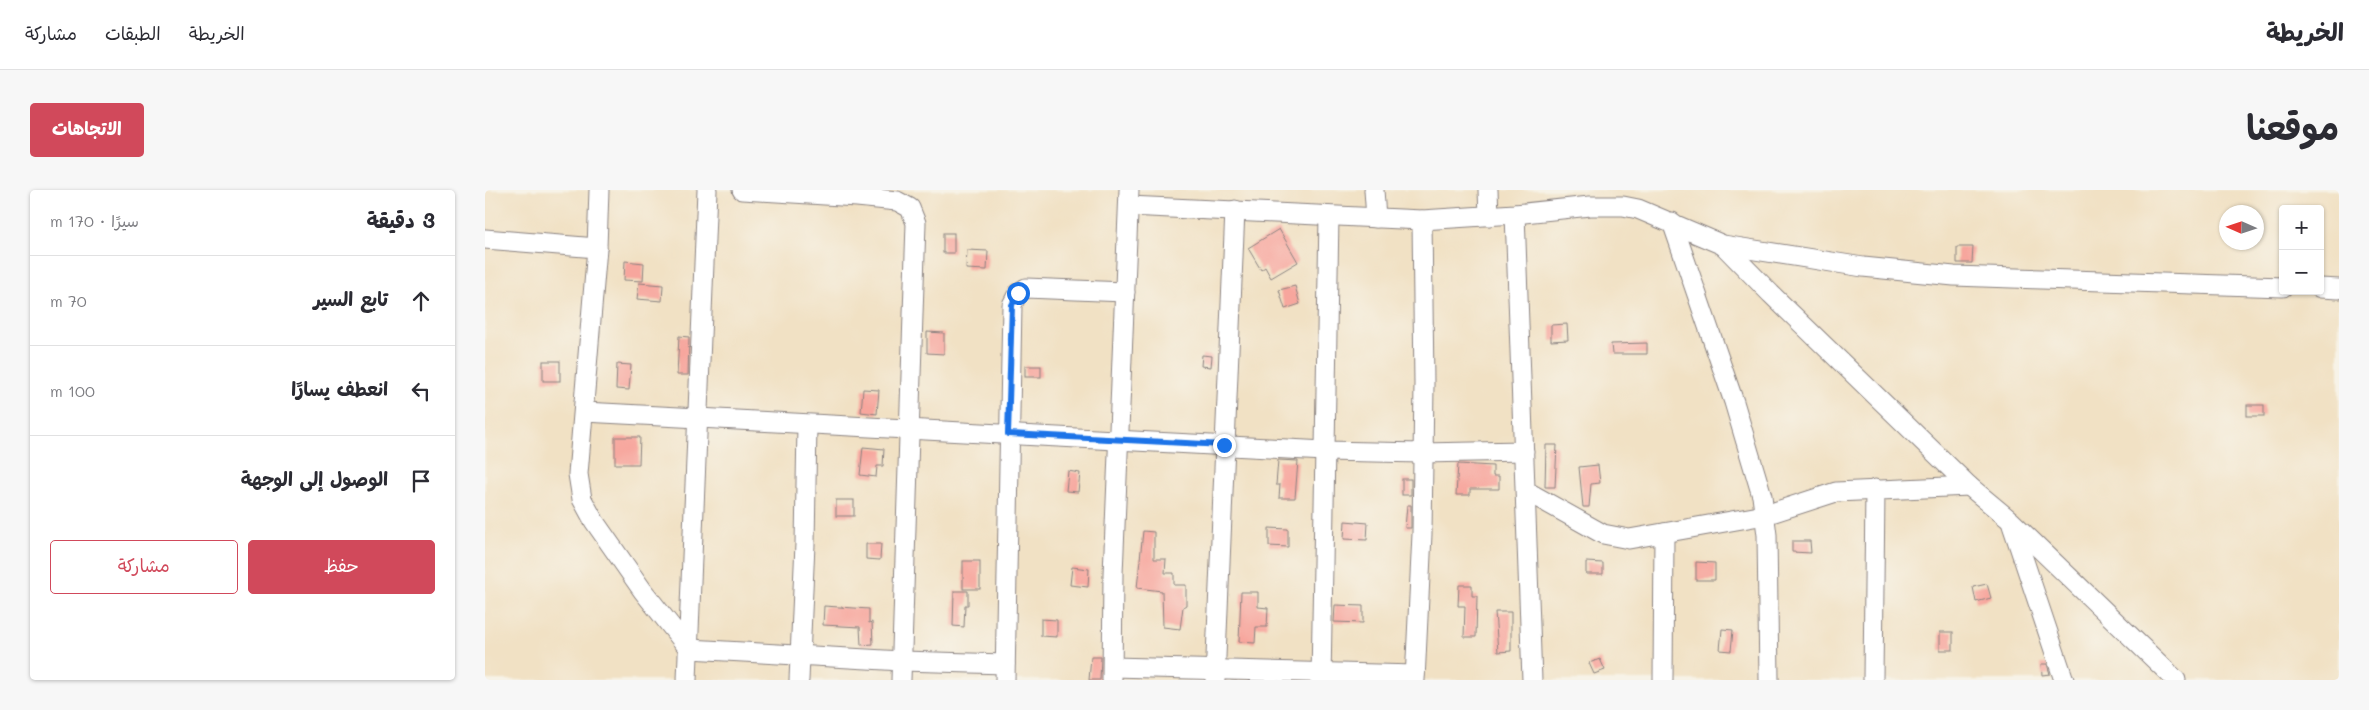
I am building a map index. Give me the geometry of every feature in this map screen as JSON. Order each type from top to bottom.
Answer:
[{"type":"street","points":[[599,190],[597,248],[578,474],[582,499],[594,521],[643,590],[689,649],[902,661],[1005,672],[1008,434],[1012,305],[1018,293],[1026,288],[1125,292]]},
{"type":"street","points":[[687,680],[707,190]]},
{"type":"street","points":[[742,190],[857,197],[897,202],[910,208],[917,223],[901,680]]},
{"type":"street","points":[[1374,190],[1376,218]]},
{"type":"street","points":[[1488,190],[1489,216]]},
{"type":"street","points":[[1422,220],[1422,534],[1415,677],[1112,673],[1113,574],[1129,198],[1235,210],[1422,220],[1515,214],[1590,198],[1638,209],[1723,245],[1863,267],[1954,276],[2279,287]]},
{"type":"street","points":[[1216,675],[1235,210]]},
{"type":"street","points":[[1515,214],[1532,680]]},
{"type":"street","points":[[1321,676],[1329,216]]},
{"type":"street","points":[[1672,222],[1752,458],[1765,515],[1769,680]]},
{"type":"street","points":[[485,239],[597,248]]},
{"type":"street","points":[[1723,245],[1969,486],[2011,521],[2176,680]]},
{"type":"street","points":[[2324,288],[2339,289]]},
{"type":"street","points":[[584,412],[699,417],[807,425],[1325,450],[1422,453],[1524,451]]},
{"type":"street","points":[[799,680],[807,425]]},
{"type":"street","points":[[1526,490],[1603,534],[1615,538],[1629,539],[1765,515],[1823,495],[1875,489],[1969,486]]},
{"type":"street","points":[[1873,680],[1875,489]]},
{"type":"street","points":[[2011,521],[2063,680]]},
{"type":"street","points":[[1663,680],[1664,533]]},
{"type":"building","points":[[1279,229],[1298,262],[1271,278],[1265,267],[1261,270],[1248,248]]},
{"type":"building","points":[[943,233],[954,233],[954,253],[943,253]]},
{"type":"building","points":[[1957,247],[1973,247],[1972,263],[1957,263]]},
{"type":"building","points":[[967,250],[988,251],[987,270],[966,269]]},
{"type":"building","points":[[625,261],[644,263],[643,281],[624,280]]},
{"type":"building","points":[[639,283],[663,285],[662,301],[637,299]]},
{"type":"building","points":[[1295,286],[1300,304],[1285,309],[1279,290]]},
{"type":"building","points":[[1567,324],[1568,340],[1551,341],[1551,325]]},
{"type":"building","points":[[927,332],[944,333],[944,354],[927,353]]},
{"type":"building","points":[[679,336],[689,337],[688,375],[677,375]]},
{"type":"building","points":[[1647,343],[1647,354],[1612,354],[1611,344]]},
{"type":"building","points":[[1202,355],[1212,356],[1211,367],[1201,366]]},
{"type":"building","points":[[543,361],[560,361],[560,381],[543,381]]},
{"type":"building","points":[[617,364],[631,365],[629,390],[616,389]]},
{"type":"building","points":[[1025,366],[1041,366],[1041,377],[1025,377]]},
{"type":"building","points":[[863,389],[879,390],[877,414],[861,412]]},
{"type":"building","points":[[2247,405],[2264,405],[2264,416],[2247,416]]},
{"type":"building","points":[[615,437],[640,437],[639,464],[615,464]]},
{"type":"building","points":[[1546,445],[1557,445],[1555,487],[1545,487]]},
{"type":"building","points":[[863,447],[884,449],[883,466],[877,466],[876,477],[860,475]]},
{"type":"building","points":[[1278,460],[1298,461],[1295,498],[1279,498],[1280,485],[1276,485]]},
{"type":"building","points":[[1458,464],[1493,466],[1493,476],[1499,476],[1499,489],[1470,489],[1470,495],[1456,495]]},
{"type":"building","points":[[1598,465],[1600,483],[1591,484],[1589,507],[1583,507],[1579,467]]},
{"type":"building","points":[[1068,471],[1080,473],[1078,492],[1066,491]]},
{"type":"building","points":[[1402,479],[1411,479],[1411,495],[1402,495]]},
{"type":"building","points":[[836,500],[854,500],[854,516],[836,516]]},
{"type":"building","points":[[1407,505],[1411,505],[1411,528],[1405,528]]},
{"type":"building","points":[[1345,521],[1368,523],[1367,540],[1344,539]]},
{"type":"building","points":[[1269,528],[1288,529],[1288,547],[1269,546]]},
{"type":"building","points":[[1143,531],[1154,532],[1154,559],[1166,559],[1165,573],[1174,573],[1174,585],[1186,585],[1186,605],[1183,607],[1180,629],[1163,627],[1162,591],[1137,588]]},
{"type":"building","points":[[1792,541],[1810,541],[1811,553],[1792,552]]},
{"type":"building","points":[[866,544],[881,544],[880,560],[866,559]]},
{"type":"building","points":[[963,561],[980,561],[980,589],[963,589]]},
{"type":"building","points":[[1586,562],[1603,563],[1603,574],[1586,574]]},
{"type":"building","points":[[1696,562],[1715,563],[1715,580],[1696,580]]},
{"type":"building","points":[[1072,567],[1089,569],[1088,587],[1070,585]]},
{"type":"building","points":[[1987,584],[1991,598],[1976,602],[1973,587]]},
{"type":"building","points":[[1459,585],[1472,585],[1472,596],[1477,596],[1476,637],[1464,637],[1465,606],[1458,606]]},
{"type":"building","points":[[954,591],[968,591],[968,605],[965,605],[964,627],[953,626]]},
{"type":"building","points":[[1241,592],[1258,592],[1258,607],[1268,608],[1267,627],[1256,627],[1255,643],[1239,642]]},
{"type":"building","points":[[1335,605],[1363,606],[1363,623],[1334,622]]},
{"type":"building","points":[[824,606],[869,609],[869,623],[872,622],[873,644],[861,645],[860,627],[823,625]]},
{"type":"building","points":[[1495,612],[1511,612],[1511,651],[1498,652]]},
{"type":"building","points":[[1041,619],[1057,620],[1057,637],[1041,636]]},
{"type":"building","points":[[1722,629],[1733,630],[1731,651],[1720,650]]},
{"type":"building","points":[[1940,632],[1953,632],[1953,650],[1940,650]]},
{"type":"building","points":[[1091,657],[1101,657],[1100,680],[1089,680]]},
{"type":"building","points":[[1600,659],[1605,670],[1594,674],[1589,663]]},
{"type":"building","points":[[2041,664],[2047,664],[2050,674],[2042,675]]},
{"type":"route","points":[[1018,293],[1012,305],[1008,434],[1224,445]]}]
